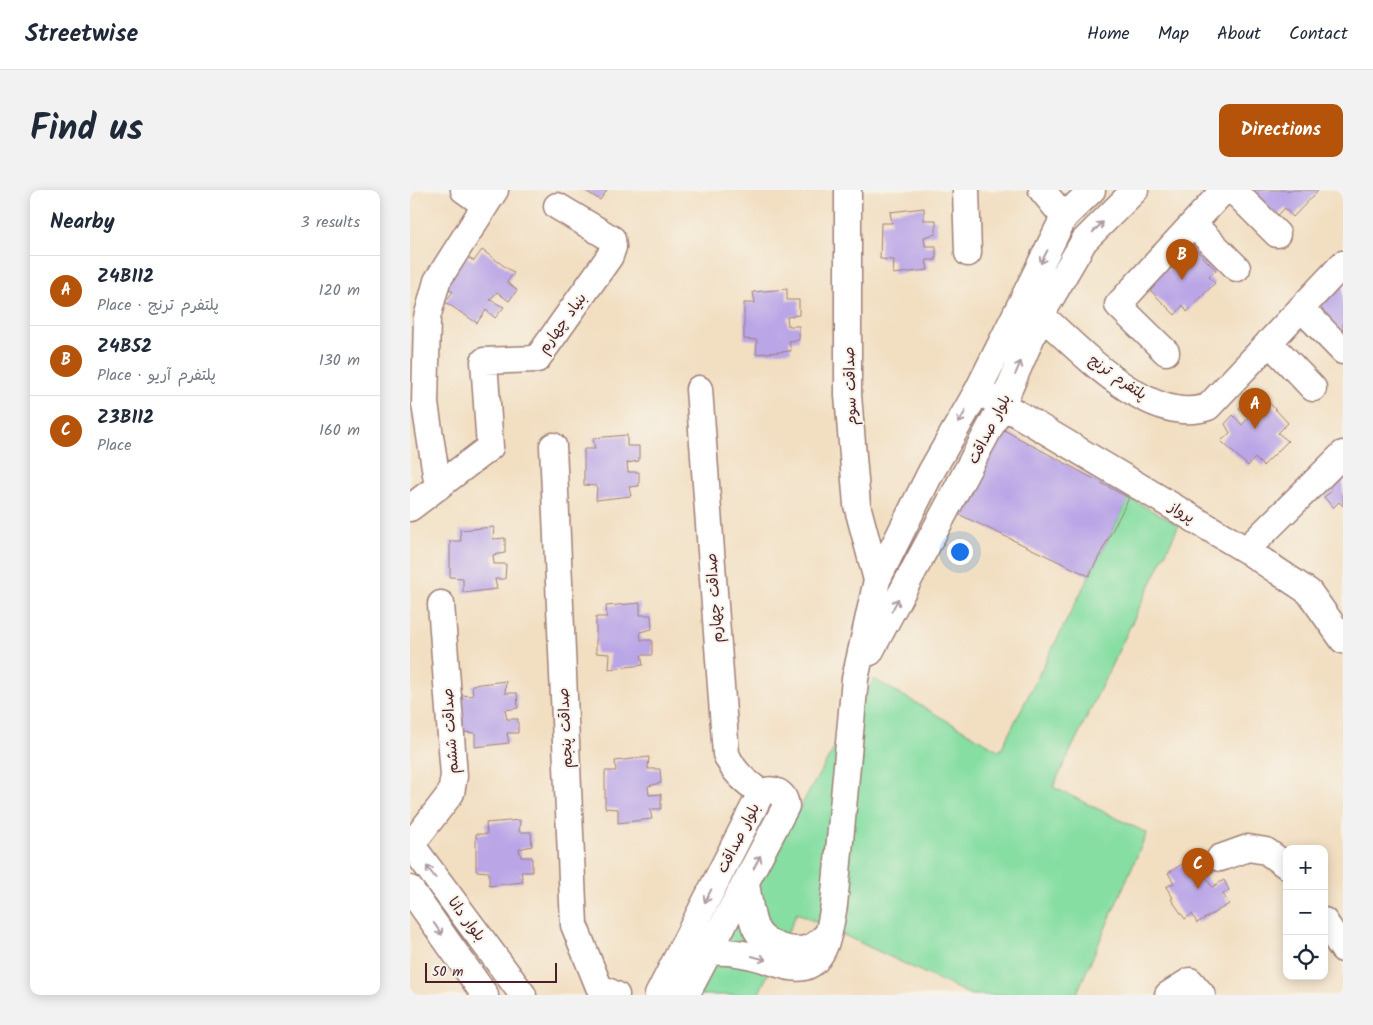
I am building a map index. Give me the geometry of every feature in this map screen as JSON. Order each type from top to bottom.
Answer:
[{"type":"street","points":[[438,487],[418,417],[419,316],[437,281],[490,197],[464,190]]},
{"type":"street","name":"صداقت سوم","points":[[848,190],[849,404],[857,505],[877,580]]},
{"type":"street","points":[[966,190],[968,253]]},
{"type":"street","points":[[1042,190],[1064,217]]},
{"type":"street","name":"بلوار صداقت","points":[[710,952],[742,953],[787,968],[798,969],[810,965],[821,954],[828,934],[840,858],[846,765],[855,679],[877,580],[931,472],[978,390],[1064,217],[1092,190]]},
{"type":"street","name":"بلوار صداقت","points":[[855,679],[1002,405],[1041,315],[1084,241],[1135,190]]},
{"type":"street","points":[[1166,352],[1118,305],[1224,190]]},
{"type":"street","points":[[1233,190],[1277,234]]},
{"type":"street","name":"بنیاد چهارم","points":[[410,508],[490,447],[484,361],[537,358],[610,256],[613,248],[612,240],[557,206]]},
{"type":"street","points":[[1193,224],[1237,268]]},
{"type":"street","name":"پلتفرم ترنج","points":[[1041,315],[1108,374],[1128,388],[1153,402],[1182,411],[1195,412],[1208,407],[1343,264]]},
{"type":"street","points":[[1301,308],[1343,351]]},
{"type":"street","points":[[1269,342],[1313,388]]},
{"type":"street","name":"صداقت چهارم","points":[[699,389],[726,754],[732,769],[761,793]]},
{"type":"street","name":"پرواز","points":[[978,390],[1246,550],[1309,592],[1343,640]]},
{"type":"street","name":"صداقت پنجم","points":[[553,446],[574,925],[599,987],[616,995]]},
{"type":"street","points":[[1246,550],[1343,454]]},
{"type":"street","name":"صداقت ششم","points":[[411,844],[451,793],[454,776],[441,604]]},
{"type":"street","name":"بلوار صداقت","points":[[658,995],[761,793],[767,790],[775,790],[782,794],[786,806],[746,885],[686,995]]},
{"type":"street","name":"بلوار دانا","points":[[411,844],[523,995]]},
{"type":"street","points":[[1220,858],[1248,848],[1266,851],[1283,863]]},
{"type":"street","name":"بلوار صداقت","points":[[746,885],[755,927],[766,940],[783,948],[800,950],[812,947],[828,934]]},
{"type":"street","name":"بلوار دانا","points":[[410,889],[485,995]]},
{"type":"street","points":[[1328,927],[1343,949]]},
{"type":"street","points":[[1168,995],[1190,981],[1202,995]]},
{"type":"green space","points":[[1129,498],[1179,525],[1053,787],[1147,833],[1076,995],[971,995],[797,913],[758,995],[692,995],[874,679],[1000,751]]},
{"type":"building","points":[[584,190],[607,190],[600,200]]},
{"type":"building","points":[[1252,190],[1318,191],[1293,217],[1285,208],[1277,216]]},
{"type":"building","points":[[924,208],[924,220],[936,220],[936,234],[924,237],[925,246],[936,246],[936,260],[926,260],[928,270],[893,274],[894,260],[880,259],[881,223],[892,223],[890,212]]},
{"type":"building","points":[[1191,245],[1216,270],[1209,277],[1215,283],[1187,312],[1183,305],[1175,315],[1146,286],[1161,263],[1168,271],[1174,264],[1170,257],[1181,255]]},
{"type":"building","points":[[482,250],[514,273],[507,282],[517,290],[509,301],[497,292],[490,300],[504,307],[495,318],[486,310],[477,323],[445,302],[453,292],[442,286],[465,256],[474,261]]},
{"type":"building","points":[[1343,269],[1343,331],[1341,333],[1314,308],[1328,284],[1336,292],[1342,285],[1335,277]]},
{"type":"building","points":[[787,289],[787,300],[799,300],[799,315],[787,317],[788,326],[799,326],[799,340],[789,341],[791,351],[756,354],[757,340],[744,339],[744,303],[755,303],[753,292]]},
{"type":"building","points":[[1264,397],[1288,423],[1278,433],[1288,441],[1263,466],[1255,458],[1248,466],[1221,441],[1230,433],[1225,424],[1233,415],[1242,425],[1248,418],[1239,408],[1247,400],[1254,408]]},
{"type":"building","points":[[1002,429],[1129,498],[1089,576],[958,514]]},
{"type":"building","points":[[627,435],[627,446],[639,446],[639,461],[627,463],[628,472],[639,472],[639,486],[629,487],[631,496],[596,500],[597,486],[584,485],[584,449],[595,449],[593,438]]},
{"type":"building","points":[[1343,466],[1343,506],[1339,502],[1333,508],[1324,497],[1332,491],[1322,479]]},
{"type":"building","points":[[494,527],[493,539],[505,538],[505,553],[493,555],[494,564],[506,564],[505,579],[495,579],[497,589],[463,593],[463,578],[450,577],[450,541],[461,541],[460,530]]},
{"type":"building","points":[[640,603],[640,615],[651,615],[652,629],[640,632],[641,640],[652,640],[652,655],[641,655],[643,665],[609,669],[610,654],[596,653],[596,617],[607,617],[606,606]]},
{"type":"building","points":[[506,681],[505,693],[517,693],[518,708],[505,710],[507,719],[518,719],[518,733],[507,733],[509,743],[475,747],[475,733],[462,732],[462,695],[473,696],[472,685]]},
{"type":"building","points":[[649,757],[648,769],[660,769],[661,783],[648,786],[649,795],[661,794],[661,809],[650,809],[652,819],[618,823],[618,809],[605,808],[605,771],[616,771],[615,761]]},
{"type":"building","points":[[520,820],[519,832],[531,832],[532,846],[519,849],[521,857],[532,857],[532,872],[521,872],[523,882],[489,886],[489,872],[476,871],[476,834],[487,834],[486,823]]},
{"type":"building","points":[[1198,854],[1205,866],[1212,862],[1217,869],[1205,876],[1212,887],[1224,880],[1229,890],[1223,894],[1229,904],[1197,923],[1192,914],[1185,919],[1171,899],[1173,898],[1166,887],[1174,883],[1168,873]]},
{"type":"place","name":"Z4B52","points":[[1182,280]]},
{"type":"place","name":"Z4B112","points":[[1255,429]]},
{"type":"place","name":"Z3B112","points":[[1198,889]]}]
